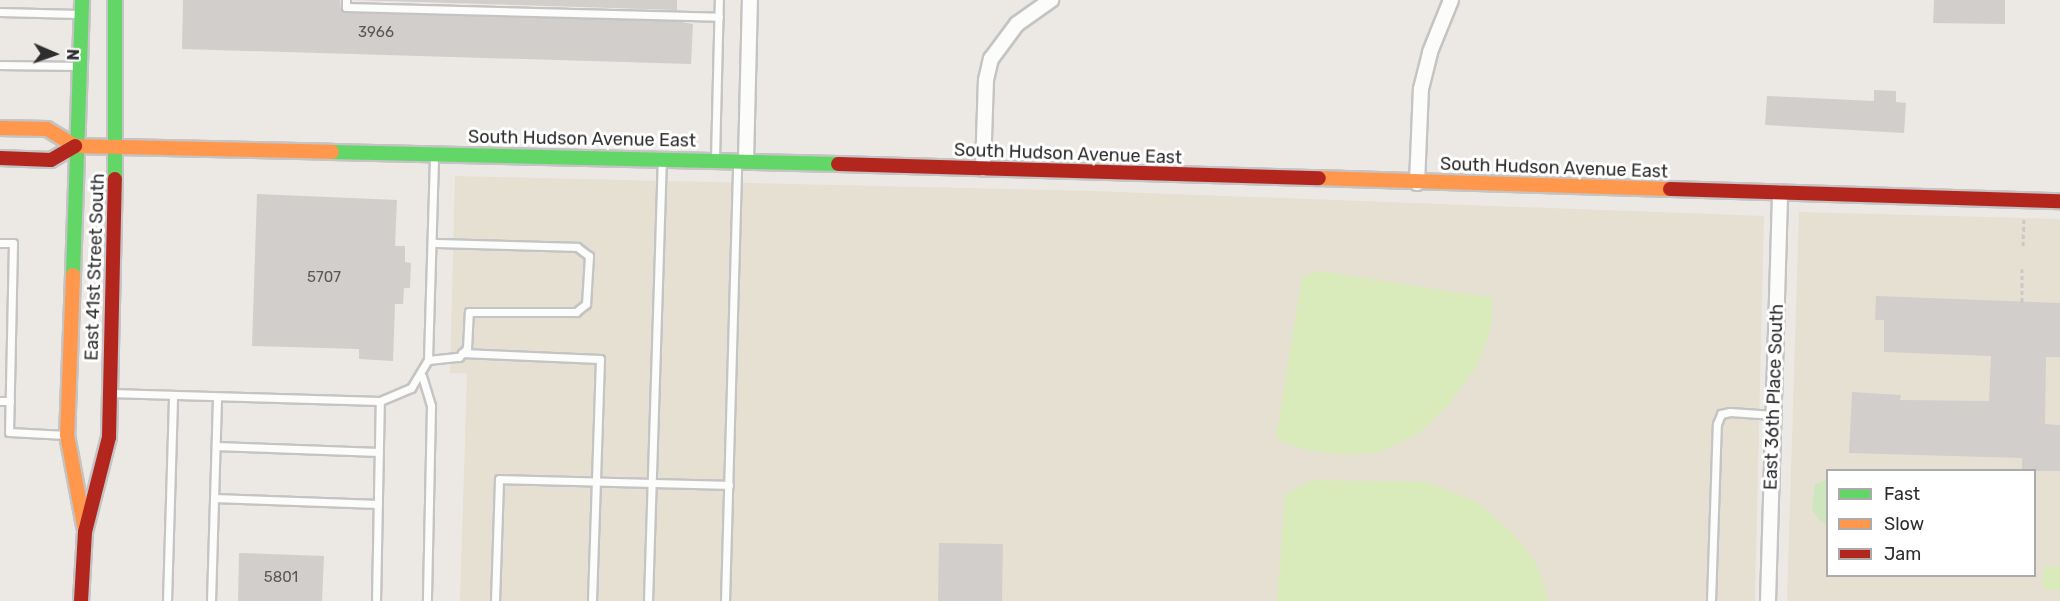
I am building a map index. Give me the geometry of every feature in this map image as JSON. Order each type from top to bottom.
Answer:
[{"type":"main road","name":"East 41st Street South","points":[[81,601],[85,532],[109,437],[116,146],[115,0]]},
{"type":"main road","name":"East 41st Street South","points":[[81,7],[67,435],[85,532]]},
{"type":"main road","points":[[0,128],[47,129],[75,146],[51,160],[0,158]]},
{"type":"main road","name":"South Hudson Avenue East","points":[[75,146],[715,160],[2060,201]]},
{"type":"street","points":[[742,161],[750,0]]},
{"type":"street","points":[[983,169],[986,80],[991,59],[1017,24],[1051,0]]},
{"type":"street","points":[[1417,183],[1421,89],[1430,52],[1451,0]]},
{"type":"street","name":"East 36th Place South","points":[[1768,601],[1780,192]]},
{"type":"lane","points":[[346,0],[346,7],[718,17]]},
{"type":"lane","points":[[715,160],[719,0]]},
{"type":"lane","points":[[0,12],[81,7]]},
{"type":"lane","points":[[0,65],[79,66]]},
{"type":"lane","points":[[110,393],[380,402],[411,388],[422,376],[428,360],[434,154]]},
{"type":"lane","points":[[648,601],[662,159]]},
{"type":"lane","points":[[725,601],[742,161]]},
{"type":"lane","points":[[0,243],[13,243],[9,432],[67,435]]},
{"type":"lane","points":[[432,243],[577,247],[589,256],[586,304],[576,312],[469,312],[467,348],[462,353]]},
{"type":"lane","points":[[428,360],[462,353],[600,359],[592,601]]},
{"type":"lane","points":[[0,371],[10,371]]},
{"type":"lane","points":[[422,376],[431,406],[427,601]]},
{"type":"lane","points":[[167,601],[173,395]]},
{"type":"lane","points":[[212,601],[217,397]]},
{"type":"lane","points":[[0,401],[10,401]]},
{"type":"lane","points":[[376,601],[380,402]]},
{"type":"lane","points":[[1711,601],[1717,424],[1721,414],[1730,412],[1774,415]]},
{"type":"lane","points":[[216,446],[379,452]]},
{"type":"lane","points":[[495,601],[499,479],[729,485]]},
{"type":"lane","points":[[214,498],[378,504]]},
{"type":"path","points":[[2023,246],[2024,214]]},
{"type":"path","points":[[2022,269],[2022,302]]},
{"type":"shaded area","points":[[455,176],[1093,191],[1764,216],[1755,601],[460,601],[467,374],[450,373]]},
{"type":"shaded area","points":[[1799,212],[2060,219],[2060,601],[1787,601]]},
{"type":"green space","points":[[1319,271],[1493,298],[1491,328],[1477,366],[1449,404],[1418,434],[1377,453],[1342,455],[1301,449],[1276,438],[1302,278]]},
{"type":"green space","points":[[1826,479],[1826,524],[1820,521],[1812,510],[1815,484]]},
{"type":"green space","points":[[1313,480],[1427,482],[1477,502],[1514,534],[1537,565],[1549,601],[1277,601],[1285,494]]},
{"type":"green space","points":[[2044,566],[2060,567],[2060,590],[2043,589]]},
{"type":"building","points":[[183,0],[340,0],[341,9],[346,13],[676,21],[693,24],[691,64],[182,49]]},
{"type":"building","points":[[352,0],[677,0],[677,10]]},
{"type":"building","points":[[1934,0],[2005,0],[2005,24],[1933,23]]},
{"type":"building","points":[[1874,90],[1896,91],[1896,102],[1906,103],[1904,133],[1765,125],[1767,96],[1874,101]]},
{"type":"building","points":[[257,194],[397,200],[395,246],[405,246],[405,262],[411,263],[410,288],[404,288],[403,304],[395,304],[393,361],[359,359],[359,349],[252,346]]},
{"type":"building","points":[[1876,296],[2060,303],[2060,357],[2046,357],[2045,424],[2060,425],[2060,471],[2022,469],[2022,458],[1849,453],[1852,392],[1901,395],[1900,400],[1989,401],[1991,356],[1884,352],[1884,320],[1875,320]]},
{"type":"building","points":[[939,543],[1003,544],[1002,601],[938,601]]},
{"type":"building","points":[[239,553],[324,556],[322,601],[238,601]]},
{"type":"traffic: fast","points":[[73,275],[82,0]]},
{"type":"traffic: fast","points":[[115,0],[115,179]]},
{"type":"traffic: fast","points":[[332,152],[838,164]]},
{"type":"traffic: slow","points":[[0,128],[47,129],[75,146],[332,152]]},
{"type":"traffic: slow","points":[[1319,178],[1670,189]]},
{"type":"traffic: slow","points":[[73,275],[67,435],[84,526]]},
{"type":"traffic: jam","points":[[0,158],[51,160],[75,146]]},
{"type":"traffic: jam","points":[[838,164],[1319,178]]},
{"type":"traffic: jam","points":[[81,601],[85,532],[109,437],[115,179]]},
{"type":"traffic: jam","points":[[1670,189],[2060,201]]}]
